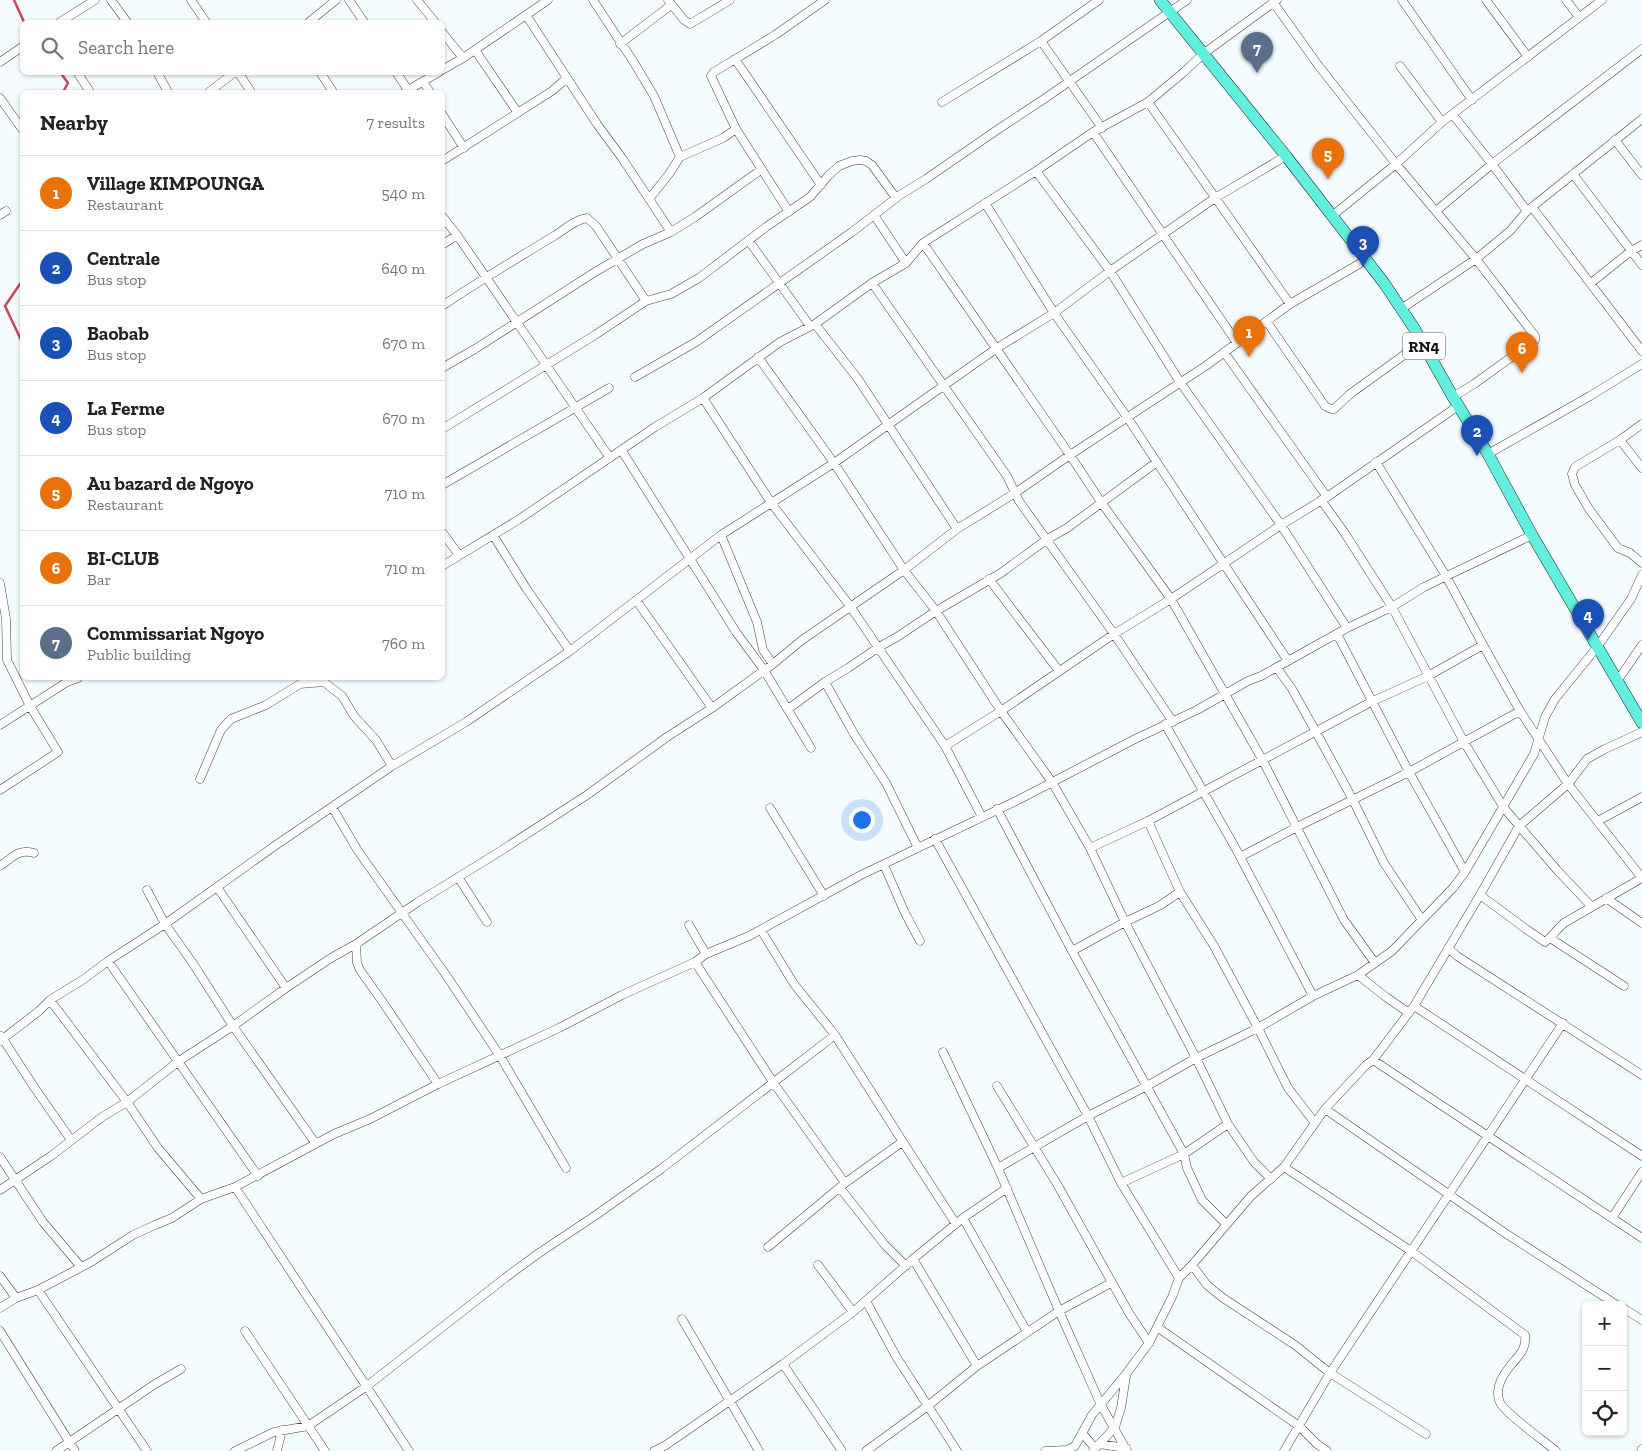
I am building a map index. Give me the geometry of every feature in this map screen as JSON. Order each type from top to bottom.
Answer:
[{"type":"highway","name":"RN4","points":[[1160,0],[1286,156],[1384,282],[1488,454],[1532,535],[1642,723]]},
{"type":"street","points":[[63,20],[95,0]]},
{"type":"street","points":[[112,0],[126,20]]},
{"type":"street","points":[[191,0],[205,20]]},
{"type":"street","points":[[311,20],[336,0]]},
{"type":"street","points":[[349,0],[363,20]]},
{"type":"street","points":[[417,0],[433,20]]},
{"type":"street","points":[[445,68],[548,0]]},
{"type":"street","points":[[593,0],[654,96],[680,157]]},
{"type":"street","points":[[620,44],[669,2],[684,20],[690,24],[730,0]]},
{"type":"street","points":[[789,212],[736,129],[711,76],[714,72],[825,0]]},
{"type":"street","points":[[942,102],[1041,40],[1099,0]]},
{"type":"street","points":[[635,377],[696,342],[896,198],[1187,0]]},
{"type":"street","points":[[1402,0],[1472,100]]},
{"type":"street","points":[[1486,0],[1528,57]]},
{"type":"street","points":[[1566,0],[1579,18]]},
{"type":"street","points":[[1332,216],[1396,164],[1442,122],[1602,0]]},
{"type":"street","points":[[445,564],[493,535],[655,427],[703,398],[780,342],[812,325],[872,283],[906,263],[923,243],[1093,132],[1148,102],[1203,54],[1275,1],[1318,65],[1396,164],[1476,259],[1536,338],[1456,402],[1324,498],[945,746]]},
{"type":"street","points":[[526,15],[596,124],[671,232]]},
{"type":"street","points":[[445,36],[462,58]]},
{"type":"street","points":[[1041,40],[1102,128]]},
{"type":"street","points":[[0,62],[20,48]]},
{"type":"street","points":[[1436,211],[1492,164],[1642,49]]},
{"type":"street","points":[[475,50],[518,113]]},
{"type":"street","points":[[735,59],[820,185]]},
{"type":"street","points":[[1400,66],[1442,122]]},
{"type":"street","points":[[79,75],[89,90]]},
{"type":"street","points":[[159,75],[167,90]]},
{"type":"street","points":[[212,90],[233,75]]},
{"type":"street","points":[[239,75],[250,90]]},
{"type":"street","points":[[322,75],[332,90]]},
{"type":"street","points":[[398,75],[405,90]]},
{"type":"street","points":[[409,90],[434,75]]},
{"type":"street","points":[[445,158],[552,91],[567,78]]},
{"type":"street","points":[[423,82],[429,90]]},
{"type":"street","points":[[0,98],[20,126]]},
{"type":"street","points":[[1148,102],[1290,304]]},
{"type":"street","points":[[1453,115],[1591,283],[1642,351]]},
{"type":"street","points":[[445,119],[464,148]]},
{"type":"street","points":[[1401,309],[1476,259],[1510,231],[1530,209],[1642,119]]},
{"type":"street","points":[[649,199],[680,157],[723,138],[736,129]]},
{"type":"street","points":[[1093,132],[1162,236],[1237,343]]},
{"type":"street","points":[[1615,140],[1642,175]]},
{"type":"street","points":[[71,1140],[1,1038],[39,1011],[50,1000],[165,924],[392,766],[466,722],[570,651],[721,535],[834,463],[996,348],[1054,312],[1215,198],[1286,156]]},
{"type":"street","points":[[445,427],[646,301],[671,294],[699,278],[749,242],[766,227],[810,197],[839,166],[860,160],[866,161],[872,165],[896,198]]},
{"type":"street","points":[[445,366],[619,258],[643,244],[671,232],[762,169]]},
{"type":"street","points":[[1036,171],[1110,271],[1180,382],[1281,525],[1347,628]]},
{"type":"street","points":[[1573,174],[1642,266]]},
{"type":"street","points":[[985,203],[1054,312],[1127,417],[1288,661]]},
{"type":"street","points":[[874,215],[906,263]]},
{"type":"street","points":[[445,304],[485,277],[580,219],[587,218],[596,226],[619,258],[646,301]]},
{"type":"street","points":[[445,220],[610,458]]},
{"type":"street","points":[[445,242],[457,235]]},
{"type":"street","points":[[749,242],[778,284],[858,379],[957,529]]},
{"type":"street","points":[[923,243],[1170,599],[1225,692],[1262,760],[1344,920],[1376,963]]},
{"type":"street","points":[[1591,283],[1642,245]]},
{"type":"street","points":[[0,1190],[102,1117],[127,1102],[179,1061],[233,1026],[286,988],[458,877],[554,818],[667,737],[712,708],[773,664],[802,640],[904,570],[957,529],[1015,493],[1180,382],[1290,304],[1366,260]]},
{"type":"street","points":[[872,283],[1006,476],[1019,501],[1114,634],[1169,723],[1203,792],[1240,857],[1312,996]]},
{"type":"street","points":[[1266,322],[1325,406],[1331,410],[1422,342]]},
{"type":"street","points":[[1224,352],[1324,498],[1392,607],[1464,742],[1504,808],[1592,907]]},
{"type":"street","points":[[758,357],[834,463],[904,570],[936,611],[1001,711],[1052,782],[1090,848],[1125,922],[1228,1124],[1254,1162],[1270,1179]]},
{"type":"street","points":[[1488,454],[1642,364]]},
{"type":"street","points":[[445,484],[609,388]]},
{"type":"street","points":[[703,398],[772,504],[850,606],[945,746],[982,817]]},
{"type":"street","points":[[1642,424],[1575,468],[1572,474],[1576,486],[1589,509],[1618,548],[1630,553],[1642,563]]},
{"type":"street","points":[[1620,440],[1642,468]]},
{"type":"street","points":[[622,450],[736,632],[764,670],[811,748]]},
{"type":"street","points":[[788,709],[879,647],[897,638],[936,611],[1001,573],[1046,540],[1067,528],[1157,462]]},
{"type":"street","points":[[1376,462],[1446,576],[1520,711],[1568,784],[1642,878],[1556,929],[1550,938],[1543,942],[1480,894]]},
{"type":"street","points":[[493,535],[526,588],[570,651]]},
{"type":"street","points":[[721,535],[757,622],[762,650],[773,664]]},
{"type":"street","points":[[0,1308],[16,1298],[38,1290],[81,1267],[133,1235],[172,1218],[201,1199],[235,1187],[258,1176],[316,1144],[438,1084],[559,1028],[622,995],[695,962],[706,954],[761,930],[861,875],[982,817],[1169,723],[1225,692],[1277,668],[1347,628],[1392,607],[1446,576],[1532,535]]},
{"type":"street","points":[[445,536],[459,555]]},
{"type":"street","points":[[998,1168],[1036,1148],[1088,1116],[1196,1058],[1258,1028],[1312,996],[1358,975],[1392,951],[1465,872],[1534,754],[1545,717],[1554,699],[1598,646],[1631,598],[1642,575]]},
{"type":"street","points":[[989,579],[1059,671]]},
{"type":"street","points":[[0,583],[6,619],[7,660],[30,706],[58,752],[0,790]]},
{"type":"street","points":[[636,600],[712,708]]},
{"type":"street","points":[[1337,634],[1371,702],[1465,872]]},
{"type":"street","points":[[1090,848],[1148,821],[1371,702],[1428,676],[1483,645]]},
{"type":"street","points":[[1618,680],[1642,645]]},
{"type":"street","points":[[1277,668],[1292,689],[1316,732],[1384,863],[1422,920]]},
{"type":"street","points":[[0,725],[72,680]]},
{"type":"street","points":[[200,779],[221,730],[231,719],[266,705],[300,684],[324,682],[342,696],[354,716],[376,740],[392,766]]},
{"type":"street","points":[[825,682],[854,734],[886,783],[918,848]]},
{"type":"street","points":[[1240,857],[1409,772],[1520,711]]},
{"type":"street","points":[[1045,1451],[1075,1446],[1092,1414],[1149,1343],[1172,1297],[1178,1278],[1192,1265],[1250,1196],[1284,1167],[1325,1109],[1366,1065],[1373,1060],[1411,1009],[1519,826],[1568,784],[1587,759],[1642,732]]},
{"type":"street","points":[[1598,821],[1642,797]]},
{"type":"street","points":[[332,807],[358,851],[500,1056],[566,1168]]},
{"type":"street","points":[[770,808],[824,896]]},
{"type":"street","points":[[997,809],[1072,951],[1184,1154],[1187,1168],[1202,1200],[1226,1224]]},
{"type":"street","points":[[1148,821],[1180,892],[1214,946],[1288,1088],[1315,1123]]},
{"type":"street","points":[[935,839],[1088,1116],[1121,1183],[1178,1278]]},
{"type":"street","points":[[0,866],[21,852],[34,853]]},
{"type":"street","points":[[884,865],[905,913],[920,941]]},
{"type":"street","points":[[458,877],[487,922]]},
{"type":"street","points":[[217,887],[286,988]]},
{"type":"street","points":[[148,890],[165,924],[233,1026],[316,1144]]},
{"type":"street","points":[[1072,951],[1159,906],[1180,892]]},
{"type":"street","points":[[1606,898],[1642,923]]},
{"type":"street","points":[[689,926],[706,954]]},
{"type":"street","points":[[761,930],[794,984],[835,1035],[956,1224]]},
{"type":"street","points":[[1550,938],[1624,986]]},
{"type":"street","points":[[356,944],[357,963],[360,970],[438,1084]]},
{"type":"street","points":[[1448,948],[1457,956],[1642,1075]]},
{"type":"street","points":[[108,960],[179,1061],[208,1107],[258,1176]]},
{"type":"street","points":[[695,962],[843,1186],[885,1246],[906,1266]]},
{"type":"street","points":[[1358,975],[1394,1003],[1411,1009],[1527,1079],[1642,1156]]},
{"type":"street","points":[[50,1000],[127,1102],[158,1148],[201,1199]]},
{"type":"street","points":[[1284,1451],[1330,1373],[1563,1024]]},
{"type":"street","points":[[235,1451],[262,1436],[282,1430],[308,1426],[368,1386],[505,1278],[661,1169],[835,1035]]},
{"type":"street","points":[[943,1052],[1007,1188],[1101,1405],[1126,1449]]},
{"type":"street","points":[[1373,1060],[1642,1238]]},
{"type":"street","points":[[997,1086],[1036,1148],[1129,1313],[1149,1343]]},
{"type":"street","points":[[1325,1109],[1505,1233],[1611,1301]]},
{"type":"street","points":[[1121,1183],[1184,1154],[1228,1124]]},
{"type":"street","points":[[768,1247],[843,1186],[902,1142]]},
{"type":"street","points":[[0,1157],[43,1222],[81,1267]]},
{"type":"street","points":[[1284,1167],[1411,1251],[1526,1336],[1526,1344],[1523,1351],[1503,1375],[1498,1390],[1499,1402],[1506,1410],[1556,1451]]},
{"type":"street","points":[[1612,1218],[1642,1172]]},
{"type":"street","points":[[235,1187],[368,1386],[409,1451]]},
{"type":"street","points":[[654,1451],[668,1448],[728,1400],[783,1364],[852,1312],[913,1258],[963,1218],[1007,1188]]},
{"type":"street","points":[[963,1218],[1027,1332]]},
{"type":"street","points":[[913,1258],[978,1366]]},
{"type":"street","points":[[818,1265],[852,1312]]},
{"type":"street","points":[[1192,1265],[1207,1285],[1223,1298],[1295,1345],[1330,1373],[1426,1434]]},
{"type":"street","points":[[0,1276],[16,1298]]},
{"type":"street","points":[[866,1451],[928,1406],[978,1366],[1027,1332],[1059,1311],[1112,1283]]},
{"type":"street","points":[[38,1290],[147,1451]]},
{"type":"street","points":[[866,1300],[897,1358],[958,1451]]},
{"type":"street","points":[[1627,1311],[1642,1320]]},
{"type":"street","points":[[682,1319],[759,1451]]},
{"type":"street","points":[[1157,1327],[1299,1426],[1317,1444],[1328,1451]]},
{"type":"street","points":[[0,1331],[75,1451]]},
{"type":"street","points":[[245,1331],[325,1451]]},
{"type":"street","points":[[783,1364],[842,1451]]},
{"type":"street","points":[[56,1451],[118,1408],[181,1369]]},
{"type":"street","points":[[1096,1448],[1114,1427],[1121,1408],[1126,1374]]},
{"type":"street","points":[[277,1451],[282,1430]]},
{"type":"street","points":[[1082,1433],[1096,1448],[1126,1449]]},
{"type":"waterway","points":[[14,0],[23,20]]},
{"type":"waterway","points":[[62,75],[68,83],[64,90]]},
{"type":"waterway","points":[[20,284],[5,306],[20,338]]},
{"type":"place","name":"Commissariat Ngoyo","points":[[1257,73]]},
{"type":"place","name":"Au bazard de Ngoyo","points":[[1328,179]]},
{"type":"place","name":"Baobab","points":[[1363,267]]},
{"type":"place","name":"Village KIMPOUNGA","points":[[1249,357]]},
{"type":"place","name":"BI-CLUB","points":[[1522,373]]},
{"type":"place","name":"Centrale","points":[[1477,456]]},
{"type":"place","name":"La Ferme","points":[[1588,640]]}]
